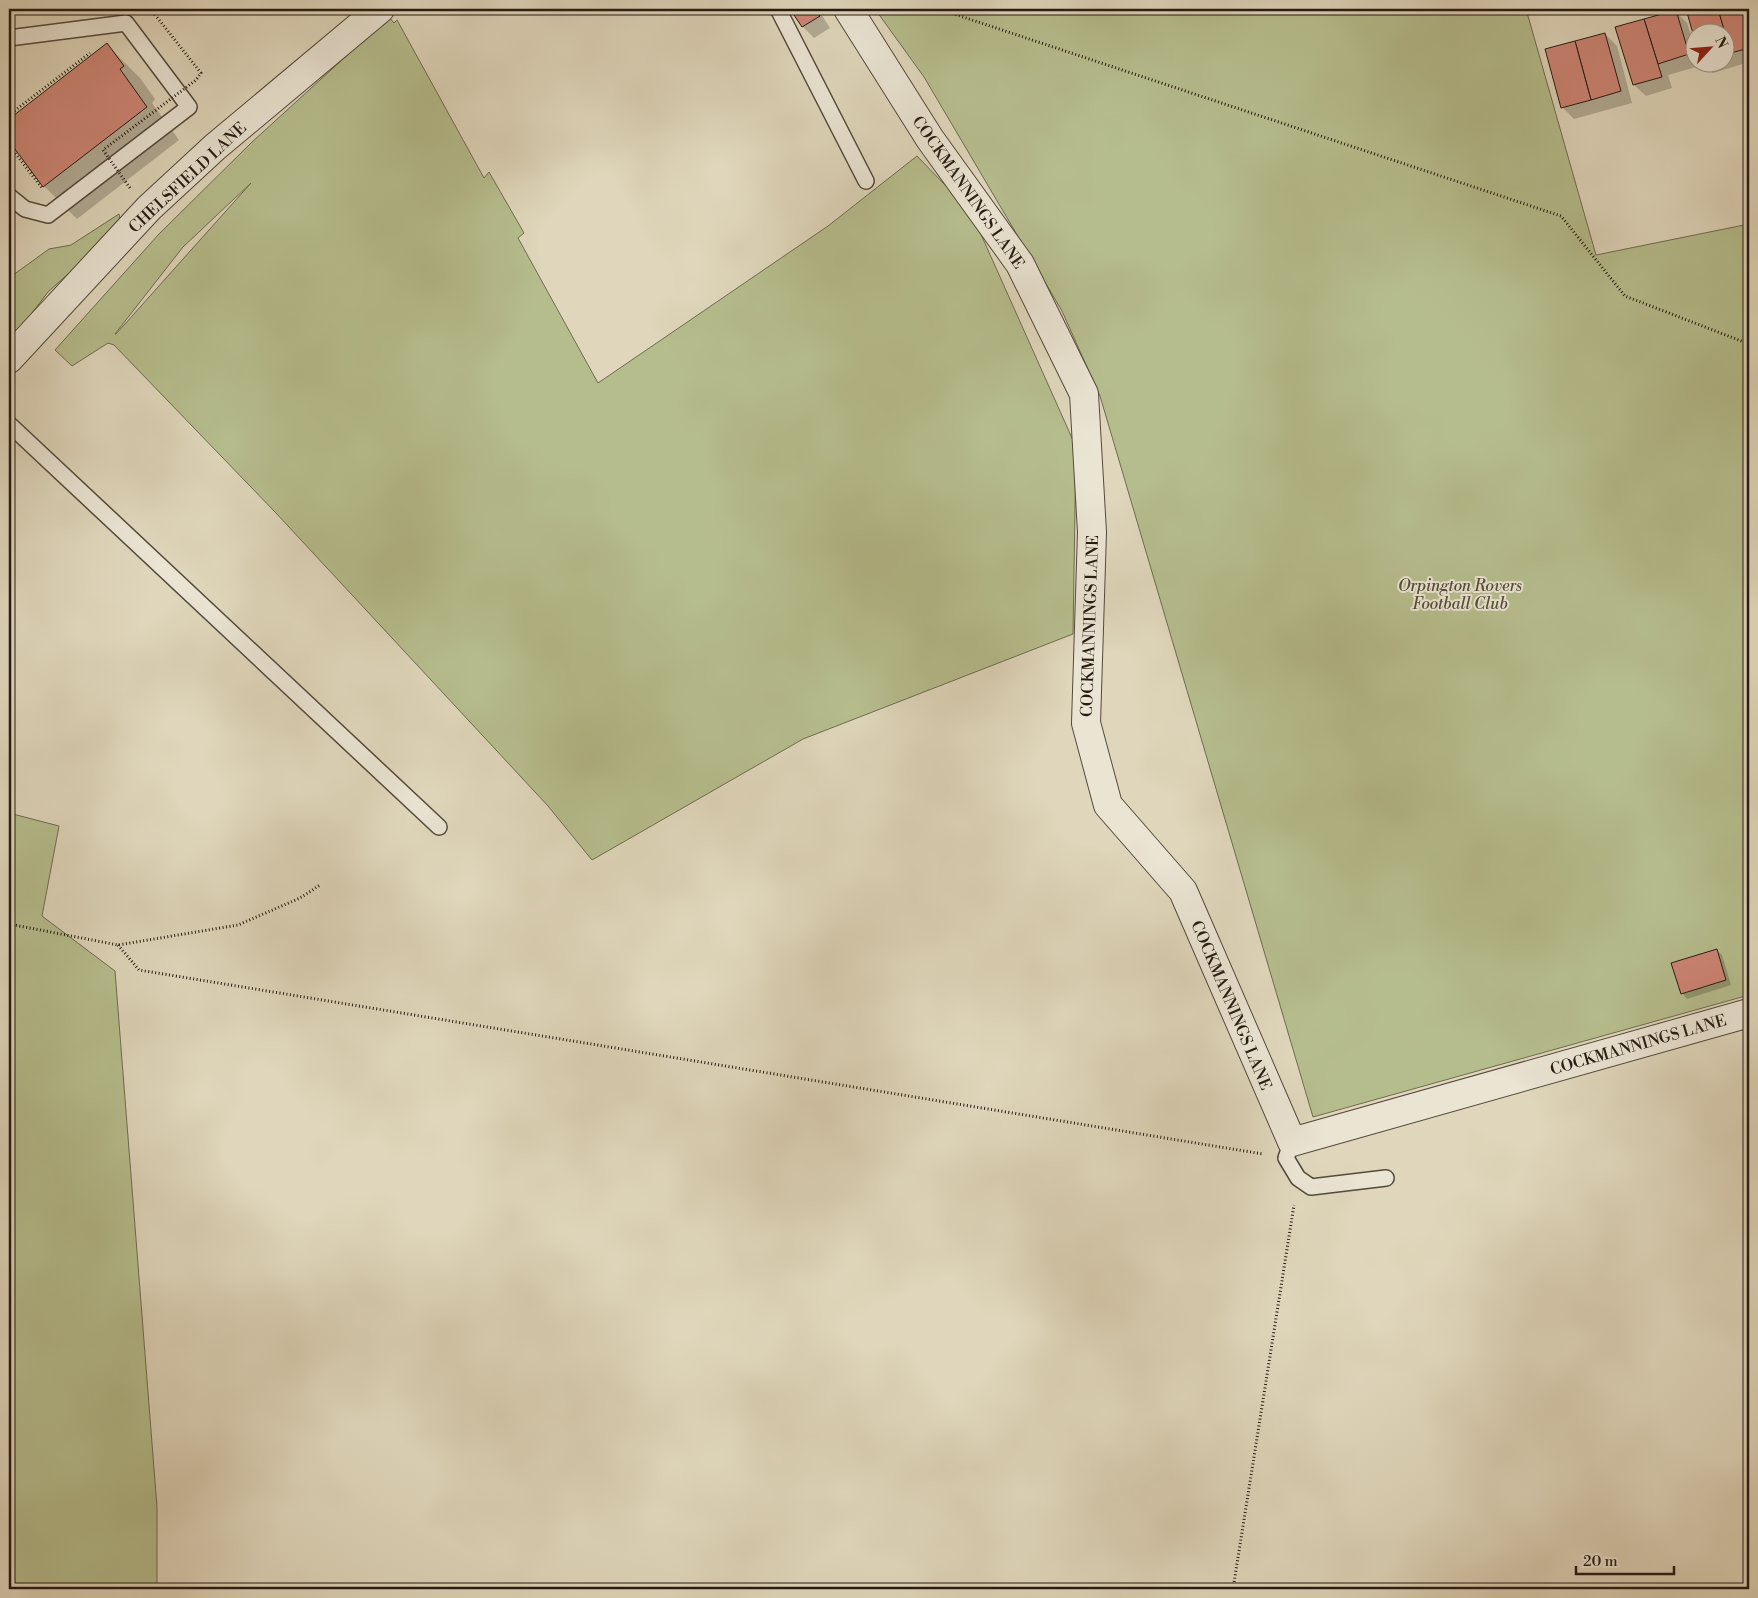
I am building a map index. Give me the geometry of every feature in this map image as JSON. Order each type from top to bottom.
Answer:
[{"type":"street","name":"CHELSFIELD LANE","points":[[9,359],[149,208],[216,147],[380,9]]},
{"type":"street","name":"COCKMANNINGS LANE","points":[[848,9],[930,138],[1020,264],[1084,394],[1092,532],[1086,723],[1108,805],[1183,891],[1289,1150],[1749,1013]]},
{"type":"lane","points":[[778,9],[866,181]]},
{"type":"lane","points":[[9,38],[126,23],[189,107],[48,215],[25,209],[9,196]]},
{"type":"lane","points":[[9,424],[438,827]]},
{"type":"lane","points":[[1289,1150],[1298,1178],[1311,1187],[1386,1178]]},
{"type":"path","points":[[96,155],[196,80],[202,73],[150,9]]},
{"type":"path","points":[[940,9],[1561,216],[1625,296],[1749,344]]},
{"type":"path","points":[[9,115],[93,50]]},
{"type":"path","points":[[154,99],[160,106]]},
{"type":"path","points":[[9,145],[44,191]]},
{"type":"path","points":[[103,150],[130,188]]},
{"type":"path","points":[[9,924],[118,945],[238,925],[300,898],[320,885]]},
{"type":"path","points":[[118,945],[139,970],[1289,1150]]},
{"type":"path","points":[[1233,1589],[1298,1178]]},
{"type":"green space","name":"Orpington Rovers Football Club","points":[[875,9],[1526,9],[1596,255],[1749,224],[1749,995],[1313,1117],[1100,396],[1062,311],[924,77]]},
{"type":"green space","points":[[389,17],[394,23],[397,20],[484,178],[489,172],[524,233],[518,238],[598,383],[828,226],[917,156],[971,212],[1076,447],[1073,634],[803,739],[592,860],[548,806],[275,512],[114,345],[108,343],[72,366],[55,350],[159,234],[251,143]],"holes":[[[251,183],[116,334],[183,247]]]},
{"type":"green space","points":[[119,214],[121,226],[48,292],[9,343],[9,278],[49,249],[71,245]]},
{"type":"green space","points":[[9,813],[59,826],[42,916],[115,971],[157,1507],[157,1589],[9,1589]]},
{"type":"building","points":[[790,9],[815,9],[820,16],[802,27]]},
{"type":"building","points":[[1686,9],[1718,9],[1722,22],[1690,22]]},
{"type":"building","points":[[1718,9],[1749,9],[1749,48],[1736,52],[1736,22],[1722,22]]},
{"type":"building","points":[[1676,10],[1686,44],[1686,55],[1658,64],[1644,19]]},
{"type":"building","points":[[1644,19],[1662,77],[1633,85],[1615,27]]},
{"type":"building","points":[[1605,33],[1621,91],[1591,100],[1575,41]]},
{"type":"building","points":[[1575,41],[1591,100],[1561,108],[1545,49]]},
{"type":"building","points":[[107,43],[124,66],[120,69],[147,107],[43,187],[9,141],[9,119]]},
{"type":"building","points":[[1717,949],[1726,980],[1681,994],[1671,963]]}]
